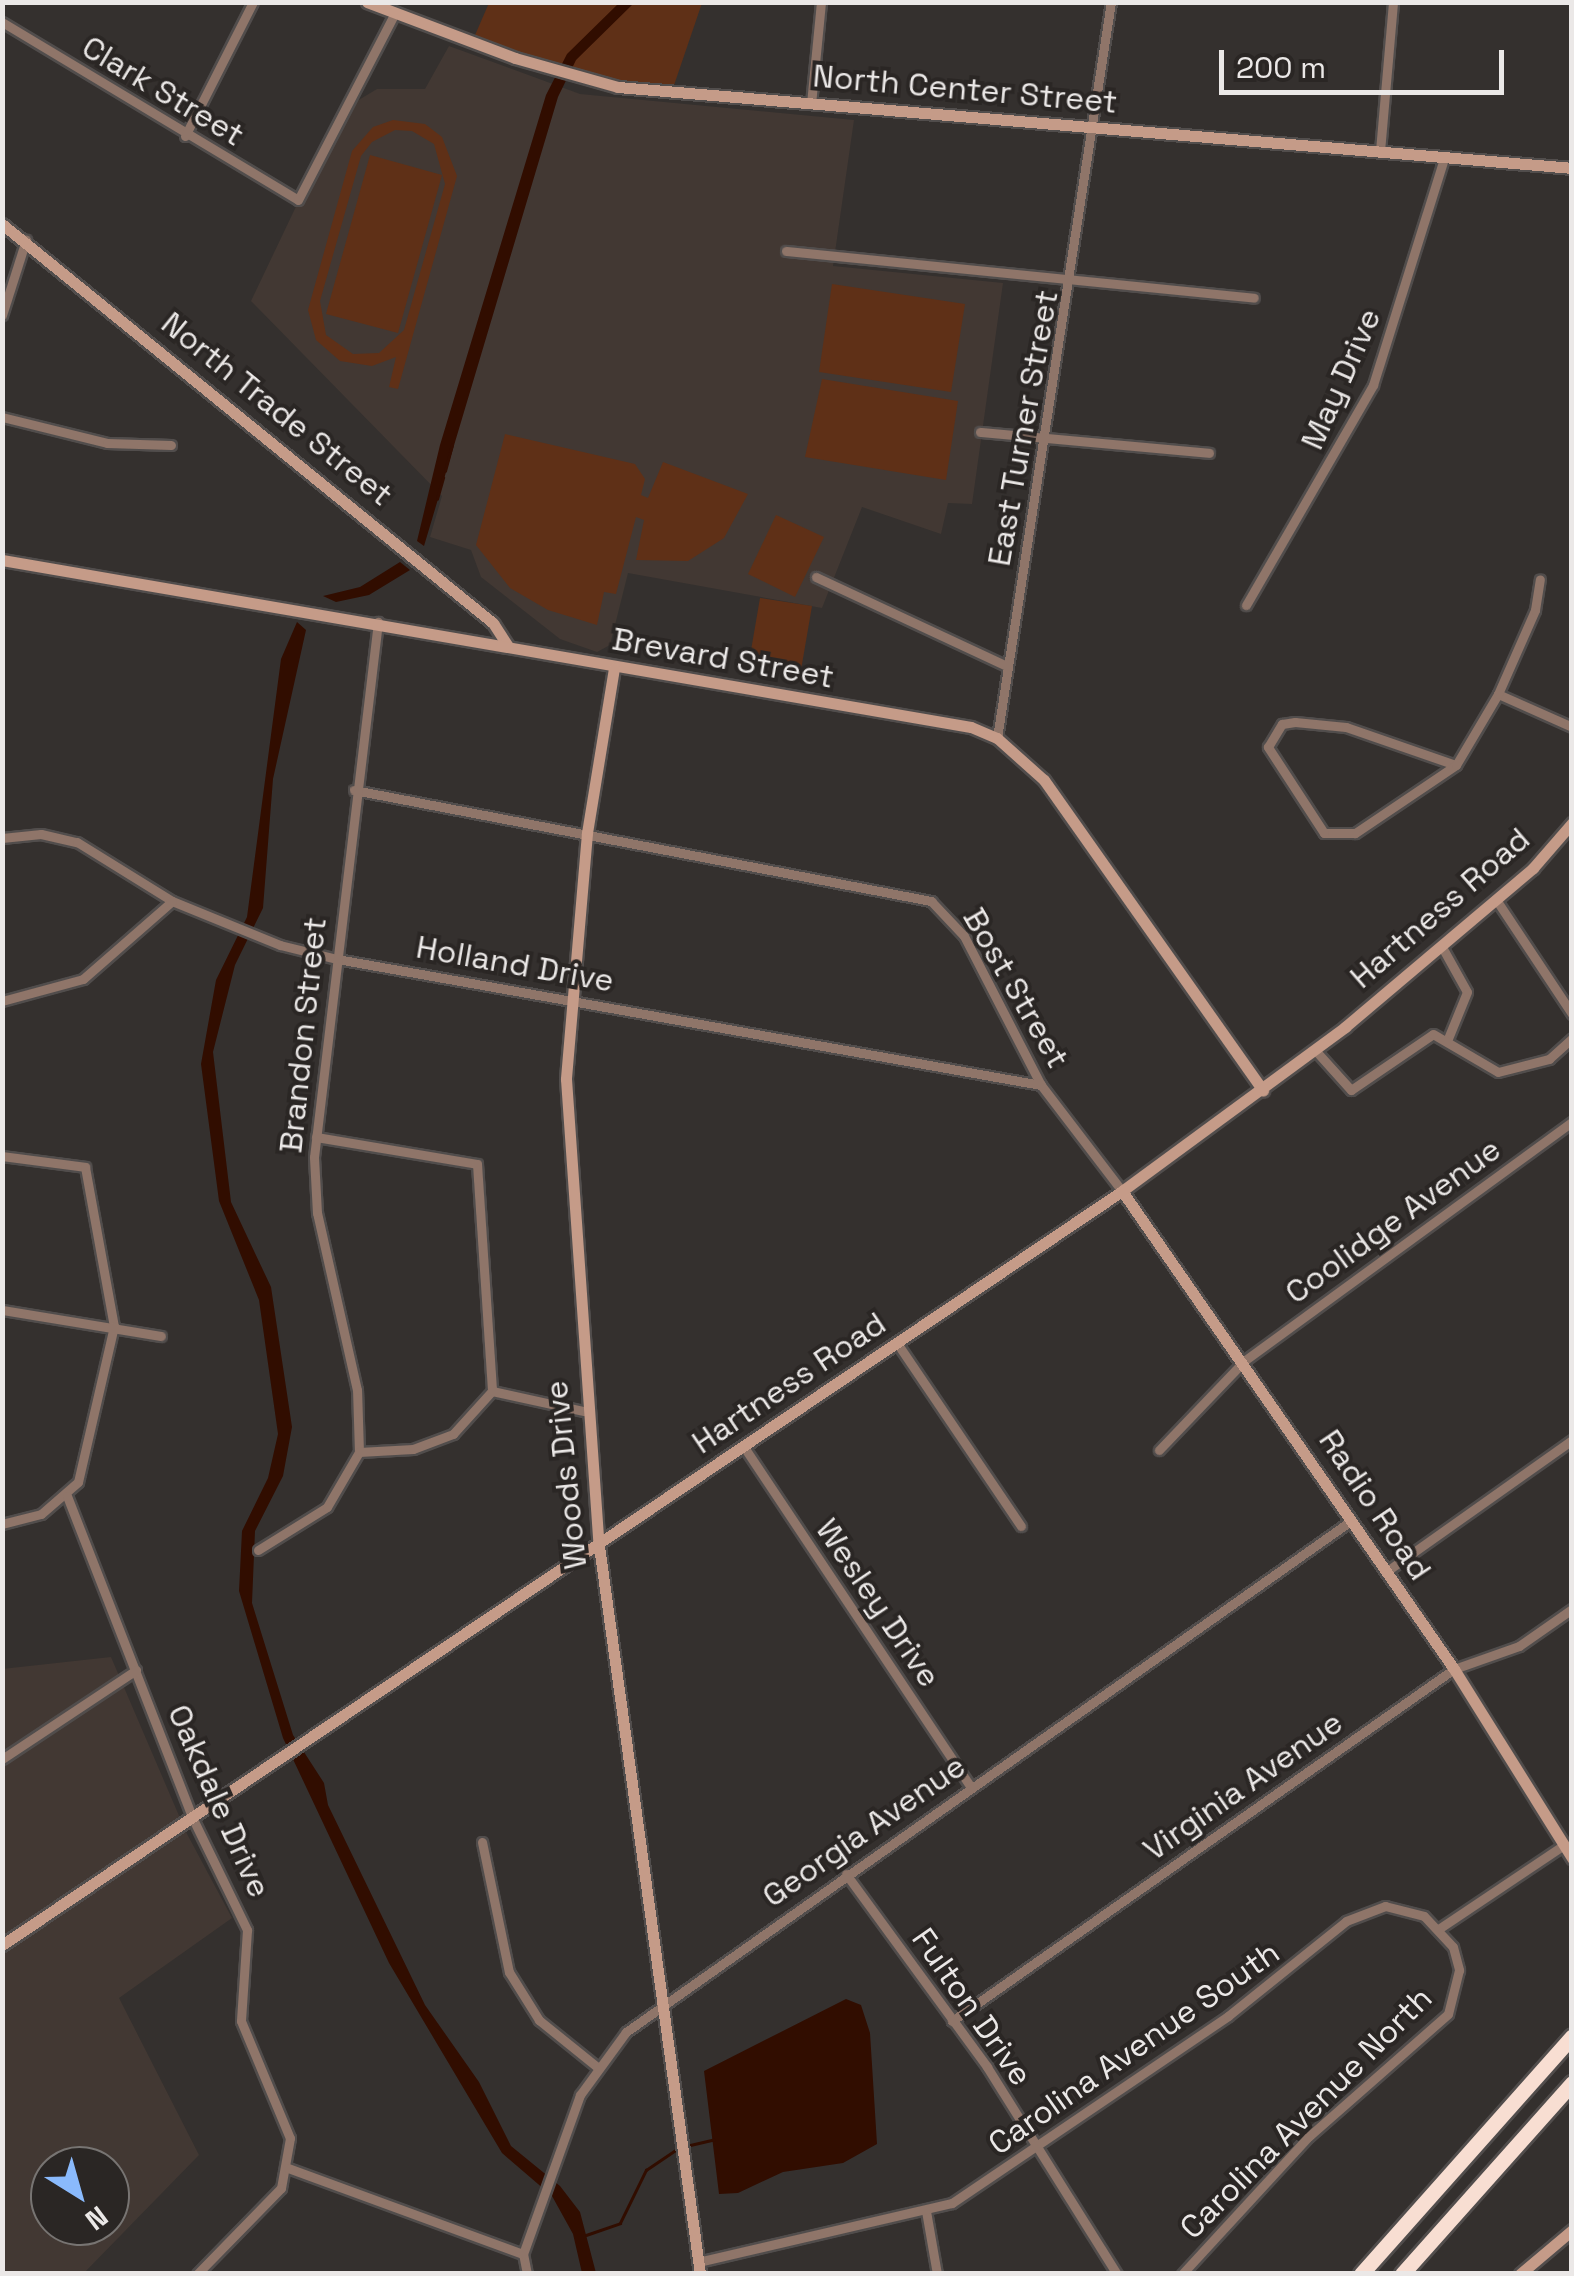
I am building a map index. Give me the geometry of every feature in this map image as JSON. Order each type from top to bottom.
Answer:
[{"type":"highway","points":[[1361,2274],[1572,2036]]},
{"type":"highway","points":[[1402,2274],[1572,2082]]},
{"type":"street","points":[[184,136],[253,2]]},
{"type":"street","points":[[811,104],[821,2]]},
{"type":"street","name":"East Turner Street","points":[[997,738],[1073,282],[1112,2]]},
{"type":"street","points":[[1380,151],[1393,2]]},
{"type":"street","name":"North Center Street","points":[[373,3],[618,87],[1572,168]]},
{"type":"street","name":"Clark Street","points":[[2,22],[184,136],[298,200],[395,13]]},
{"type":"street","name":"May Drive","points":[[1246,605],[1372,385],[1444,158]]},
{"type":"street","name":"North Trade Street","points":[[2,224],[494,623],[508,646]]},
{"type":"street","points":[[2,315],[26,240]]},
{"type":"street","points":[[786,251],[1254,298]]},
{"type":"street","points":[[2,417],[108,443],[171,444]]},
{"type":"street","points":[[980,432],[1210,453]]},
{"type":"street","name":"Brevard Street","points":[[2,560],[971,727],[997,738],[1044,780],[1263,1090]]},
{"type":"street","points":[[816,577],[1007,666]]},
{"type":"street","points":[[1456,765],[1329,725],[1282,724],[1268,746],[1313,822],[1340,837],[1380,818],[1456,765],[1498,694],[1535,610],[1540,580]]},
{"type":"street","name":"Brandon Street","points":[[359,1452],[357,1390],[317,1213],[316,1137],[354,790],[378,622]]},
{"type":"street","name":"Woods Drive","points":[[614,668],[588,833],[570,998],[566,1079],[584,1411],[599,1546],[699,2268]]},
{"type":"street","points":[[1498,694],[1572,726]]},
{"type":"street","name":"Bost Street","points":[[354,790],[932,901],[964,936],[1041,1085],[1122,1191]]},
{"type":"street","name":"Hartness Road","points":[[2,1944],[1122,1191],[1263,1090],[1442,947],[1496,901],[1572,823]]},
{"type":"street","name":"Holland Drive","points":[[2,838],[42,834],[77,842],[172,900],[257,936],[337,959],[1041,1085]]},
{"type":"street","points":[[2,1000],[83,979],[172,900]]},
{"type":"street","points":[[1496,901],[1572,1014]]},
{"type":"street","points":[[1442,947],[1467,992],[1447,1040]]},
{"type":"street","points":[[1315,1050],[1342,1086],[1355,1090],[1427,1036],[1447,1040],[1498,1072],[1549,1059],[1572,1038]]},
{"type":"street","name":"Coolidge Avenue","points":[[1159,1450],[1244,1361],[1572,1122]]},
{"type":"street","points":[[258,1550],[327,1507],[359,1452],[413,1449],[453,1434],[492,1391],[476,1164],[316,1137]]},
{"type":"street","points":[[2,1156],[85,1168],[114,1326],[85,1465],[67,1496],[40,1514],[2,1524]]},
{"type":"street","name":"Radio Road","points":[[1122,1191],[1244,1361],[1454,1669],[1572,1858]]},
{"type":"street","points":[[2,1310],[161,1336]]},
{"type":"street","points":[[896,1343],[1021,1526]]},
{"type":"street","points":[[492,1391],[584,1411]]},
{"type":"street","points":[[1387,1571],[1572,1440]]},
{"type":"street","name":"Wesley Drive","points":[[744,1447],[971,1787]]},
{"type":"street","name":"Oakdale Drive","points":[[67,1496],[192,1817],[247,1930],[241,2022],[283,2113],[288,2168]]},
{"type":"street","name":"Georgia Avenue","points":[[523,2254],[596,2066],[664,2000],[1352,1520]]},
{"type":"street","name":"Virginia Avenue","points":[[952,2021],[1454,1669],[1519,1646],[1572,1609]]},
{"type":"street","points":[[2,1760],[136,1670]]},
{"type":"street","points":[[482,1842],[516,1985],[540,2020],[596,2066]]},
{"type":"street","points":[[1440,1928],[1564,1844]]},
{"type":"street","name":"Fulton Drive","points":[[846,1874],[952,2021],[1117,2274]]},
{"type":"street","name":"Carolina Avenue South","points":[[699,2268],[926,2211],[977,2191],[1228,2016],[1356,1916],[1406,1908],[1440,1928]]},
{"type":"street","name":"Carolina Avenue North","points":[[1182,2274],[1308,2137],[1448,2014],[1459,1970],[1440,1928]]},
{"type":"street","points":[[198,2274],[265,2209],[288,2168],[523,2254],[528,2274]]},
{"type":"street","points":[[926,2211],[937,2274]]},
{"type":"street","points":[[1520,2274],[1572,2230]]},
{"type":"shaded area","points":[[489,3],[702,3],[671,94],[472,42]]},
{"type":"shaded area","points":[[619,3],[634,3],[576,60],[558,97],[424,546],[417,541],[440,445],[546,95],[567,54]]},
{"type":"shaded area","points":[[449,46],[580,94],[854,120],[833,266],[1003,283],[972,504],[948,503],[941,534],[862,507],[822,608],[628,573],[610,645],[597,652],[560,639],[481,577],[471,550],[430,537],[442,496],[251,301],[342,110],[377,89],[425,89]]},
{"type":"shaded area","points":[[393,120],[425,124],[442,137],[457,176],[398,389],[389,387],[396,357],[372,366],[340,361],[316,340],[308,310],[352,151],[373,127]],"holes":[[[395,130],[412,131],[434,144],[445,184],[404,330],[379,353],[353,354],[326,335],[320,301],[361,156],[372,142]]]},
{"type":"shaded area","points":[[370,155],[442,175],[398,333],[326,314]]},
{"type":"shaded area","points":[[832,284],[965,304],[951,392],[819,372]]},
{"type":"shaded area","points":[[822,379],[958,401],[946,480],[805,457]]},
{"type":"shaded area","points":[[505,434],[635,464],[645,479],[641,495],[648,498],[663,462],[748,494],[724,538],[688,561],[636,560],[644,520],[636,517],[616,594],[604,592],[597,625],[548,610],[510,588],[476,545]]},
{"type":"shaded area","points":[[776,515],[824,537],[795,597],[748,574]]},
{"type":"shaded area","points":[[400,562],[410,570],[369,595],[336,602],[323,596],[360,587]]},
{"type":"shaded area","points":[[760,598],[812,606],[801,670],[749,662]]},
{"type":"shaded area","points":[[297,622],[306,630],[273,779],[263,908],[235,965],[213,1052],[231,1202],[271,1287],[292,1427],[283,1476],[255,1531],[252,1603],[293,1735],[324,1783],[328,1805],[425,2005],[479,2082],[511,2146],[560,2186],[580,2212],[596,2273],[582,2273],[573,2234],[552,2196],[502,2153],[389,1963],[283,1738],[239,1591],[242,1531],[268,1478],[278,1434],[259,1300],[219,1201],[201,1064],[216,980],[247,917],[281,659]]},
{"type":"shaded area","points":[[111,1657],[186,1832],[232,1918],[119,1998],[199,2155],[130,2226],[130,2146],[30,2146],[30,2246],[110,2246],[84,2273],[3,2273],[2,1669]]},
{"type":"shaded area","points":[[846,1999],[861,2005],[870,2033],[877,2144],[843,2163],[783,2172],[738,2193],[719,2194],[704,2071]]},
{"type":"waterway","points":[[445,471],[452,445]]},
{"type":"waterway","points":[[437,499],[443,478]]},
{"type":"waterway","points":[[686,2146],[713,2140]]},
{"type":"waterway","points":[[586,2235],[620,2223],[646,2170],[679,2148]]}]
